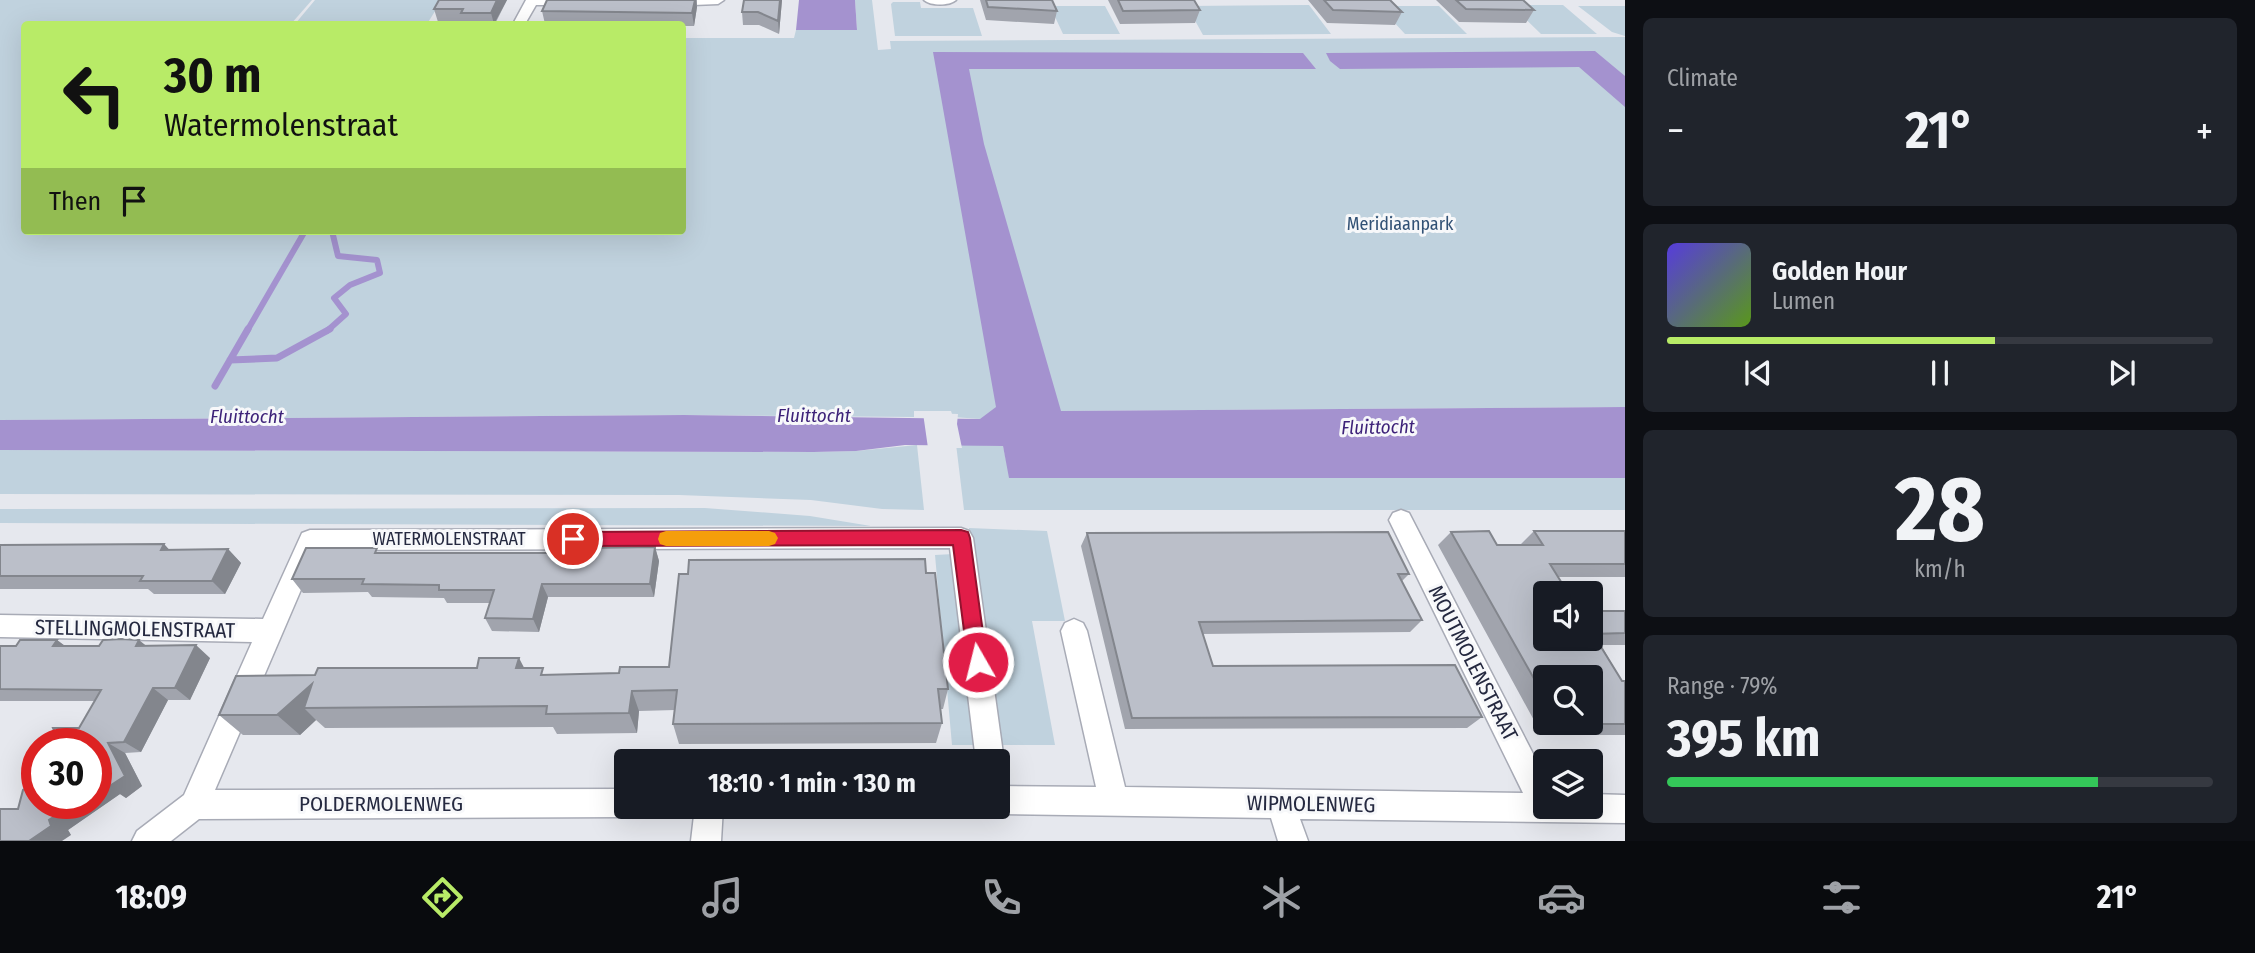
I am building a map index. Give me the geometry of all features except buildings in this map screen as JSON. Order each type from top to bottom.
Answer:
[{"type":"street","points":[[930,0],[950,0]]},
{"type":"street","points":[[521,21],[532,1],[586,1]]},
{"type":"street","points":[[654,2],[717,3]]},
{"type":"street","name":"MOUTMOLENSTRAAT","points":[[1402,520],[1533,783]]},
{"type":"street","name":"WATERMOLENSTRAAT","points":[[194,805],[310,540],[961,538],[988,749]]},
{"type":"street","name":"STELLINGMOLENSTRAAT","points":[[0,626],[270,631]]},
{"type":"street","points":[[1074,631],[1114,802]]},
{"type":"street","name":"WIPMOLENWEG","points":[[1010,800],[1533,807]]},
{"type":"street","name":"POLDERMOLENWEG","points":[[194,805],[614,803]]},
{"type":"street","points":[[1281,804],[1293,841]]},
{"type":"street","points":[[146,841],[194,805]]},
{"type":"street","name":"WIPMOLENWEG","points":[[1603,808],[1625,809]]},
{"type":"street","points":[[706,841],[708,819]]},
{"type":"green space","name":"Meridiaanpark","points":[[0,0],[312,0],[294,21],[21,21],[21,235],[686,235],[686,38],[794,38],[796,30],[857,30],[855,0],[872,0],[878,50],[891,49],[890,41],[1625,37],[1625,407],[1062,411],[980,419],[953,417],[951,411],[914,411],[914,417],[684,415],[0,420]]},
{"type":"green space","points":[[315,0],[442,0],[429,21],[298,21]]},
{"type":"green space","points":[[920,2],[921,8],[973,8],[982,36],[895,36],[891,4]]},
{"type":"green space","points":[[1309,5],[1331,34],[1203,35],[1187,6]]},
{"type":"green space","points":[[1511,5],[1563,5],[1597,34],[1541,34]]},
{"type":"green space","points":[[1050,6],[1105,6],[1120,34],[1063,34]]},
{"type":"green space","points":[[1379,6],[1439,6],[1467,34],[1405,34]]},
{"type":"green space","points":[[1578,6],[1625,6],[1625,36],[1612,32]]},
{"type":"green space","points":[[956,444],[1003,446],[1010,478],[1625,478],[1625,510],[964,510]]},
{"type":"green space","points":[[917,445],[924,510],[882,509],[811,500],[679,495],[0,494],[0,450],[813,452]]},
{"type":"green space","points":[[705,508],[810,516],[871,526],[0,523],[0,509]]},
{"type":"green space","points":[[969,528],[1047,531],[1065,621],[1032,621],[1055,745],[952,745],[935,555],[972,553]]},
{"type":"water","points":[[799,0],[855,0],[857,30],[796,30]]},
{"type":"water","points":[[1595,51],[1625,76],[1625,107],[1579,67],[1340,69],[1330,61],[1326,53]]},
{"type":"water","name":"Fluittocht","points":[[933,52],[1303,53],[1316,69],[969,69],[984,144],[1061,411],[1625,407],[1625,478],[1009,478],[1003,446],[905,445],[856,451],[813,452],[0,450],[0,420],[684,415],[980,419],[996,407]]},
{"type":"pier","points":[[923,413],[958,414],[957,424],[962,448],[928,448]]},
{"type":"waterway","points":[[247,331],[303,235]]},
{"type":"waterway","points":[[328,330],[346,314],[334,298],[350,285],[380,273],[377,260],[338,256],[333,235]]},
{"type":"waterway","points":[[230,360],[248,329]]},
{"type":"waterway","points":[[230,360],[277,358],[328,330]]},
{"type":"waterway","points":[[215,386],[230,360]]},
{"type":"slow traffic","points":[[666,539],[769,538]]},
{"type":"route","points":[[573,539],[961,538],[978,662]]}]
